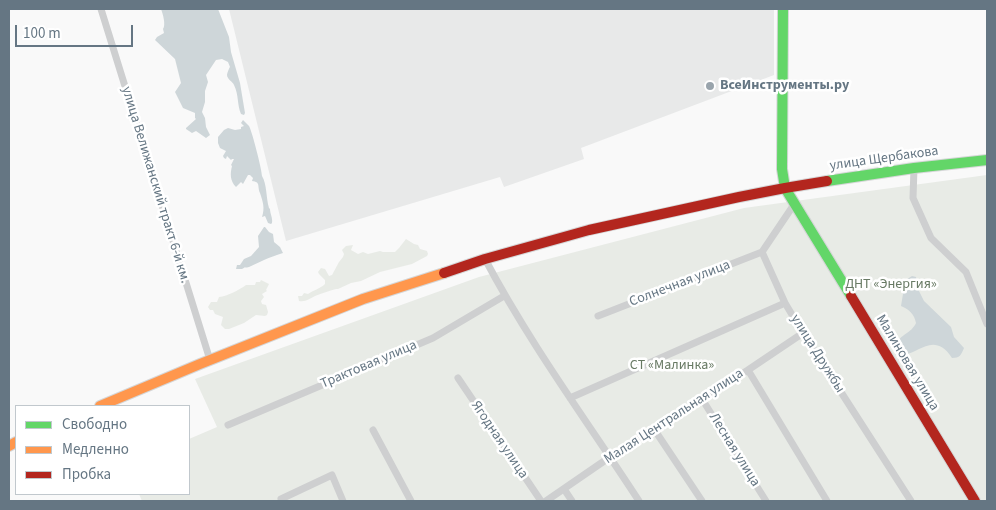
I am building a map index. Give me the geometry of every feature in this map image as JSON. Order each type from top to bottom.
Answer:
[{"type":"main road","points":[[783,9],[782,169],[785,188]]},
{"type":"main road","name":"улица Щербакова","points":[[102,405],[363,298],[485,259],[590,230],[739,197],[914,168],[987,160]]},
{"type":"main road","name":"Малиновая улица","points":[[785,188],[975,501]]},
{"type":"street","name":"улица Велижанский тракт 6-й км.","points":[[101,9],[210,360]]},
{"type":"street","points":[[914,168],[912,198],[931,238],[966,272],[987,324]]},
{"type":"street","points":[[762,252],[795,203]]},
{"type":"street","name":"улица Дружбы","points":[[762,252],[785,302],[803,333],[911,501]]},
{"type":"street","name":"Солнечная улица","points":[[598,316],[762,252]]},
{"type":"street","points":[[485,259],[504,296],[639,501]]},
{"type":"street","name":"Трактовая улица","points":[[228,425],[433,338],[504,296]]},
{"type":"street","points":[[570,398],[785,302]]},
{"type":"street","name":"Малая Центральная улица","points":[[546,501],[610,457],[803,333]]},
{"type":"street","points":[[748,370],[826,501]]},
{"type":"street","name":"Ягодная улица","points":[[458,378],[540,501]]},
{"type":"street","name":"Лесная улица","points":[[702,399],[766,501]]},
{"type":"street","points":[[654,429],[702,501]]},
{"type":"street","points":[[373,430],[411,501]]},
{"type":"street","points":[[281,499],[332,476],[343,501]]},
{"type":"street","points":[[564,489],[572,501]]},
{"type":"shaded area","points":[[161,9],[218,9],[229,37],[245,113],[244,115],[241,114],[236,89],[227,76],[230,67],[228,62],[222,59],[216,60],[206,75],[208,82],[202,112],[210,135],[206,138],[196,131],[192,133],[186,129],[196,119],[195,113],[183,108],[175,92],[181,83],[175,59],[155,40],[164,33],[164,19]]},
{"type":"shaded area","points":[[229,9],[774,9],[774,75],[581,148],[584,159],[504,187],[500,177],[286,241]]},
{"type":"shaded area","points":[[243,120],[249,126],[264,179],[272,219],[271,224],[268,223],[265,216],[262,217],[263,205],[258,183],[252,181],[253,178],[248,175],[243,184],[241,182],[236,187],[231,175],[231,165],[234,159],[231,160],[227,156],[226,159],[224,158],[223,156],[226,151],[220,148],[218,143],[218,137],[224,130],[228,128],[241,129],[244,126],[241,123]]},
{"type":"shaded area","points":[[264,227],[273,234],[274,242],[283,253],[249,267],[236,269],[237,265],[240,265],[244,259],[251,256],[259,247],[258,236]]},
{"type":"shaded area","points":[[912,276],[916,277],[918,289],[924,301],[951,327],[954,337],[964,348],[959,357],[952,358],[944,349],[935,345],[907,354],[901,353],[895,346],[900,338],[914,327],[916,323],[911,313],[901,306],[903,294],[900,290],[901,285]]},
{"type":"green space","name":"CТ «Малинка»","points":[[987,175],[987,501],[142,501],[139,495],[190,495],[190,439],[217,427],[195,379],[479,277],[744,208]]},
{"type":"green space","points":[[406,239],[418,245],[420,249],[427,251],[427,256],[412,264],[380,272],[306,301],[299,301],[298,296],[302,296],[304,293],[308,294],[325,284],[325,280],[318,272],[321,268],[325,269],[329,276],[332,275],[343,257],[342,250],[346,246],[353,245],[351,250],[358,254],[380,251],[395,252]]},
{"type":"green space","points":[[261,280],[269,284],[267,291],[262,294],[264,297],[261,301],[262,304],[266,305],[267,315],[256,315],[244,323],[225,329],[221,325],[223,317],[215,314],[208,307],[211,302],[217,302],[219,297],[246,285],[255,285],[256,282]]},
{"type":"traffic: fast","points":[[783,9],[782,169],[785,188],[851,296]]},
{"type":"traffic: fast","points":[[827,181],[914,168],[987,160]]},
{"type":"traffic: slow","points":[[102,405],[363,299],[444,273]]},
{"type":"traffic: slow","points":[[9,446],[15,443]]},
{"type":"traffic: jam","points":[[444,273],[485,259],[589,230],[739,197],[827,181]]},
{"type":"traffic: jam","points":[[851,296],[975,501]]},
{"type":"place","name":"ВсеИнструменты.ру","points":[[710,86]]},
{"type":"park label","name":"ДНТ «Энергия»","points":[[891,285]]}]
